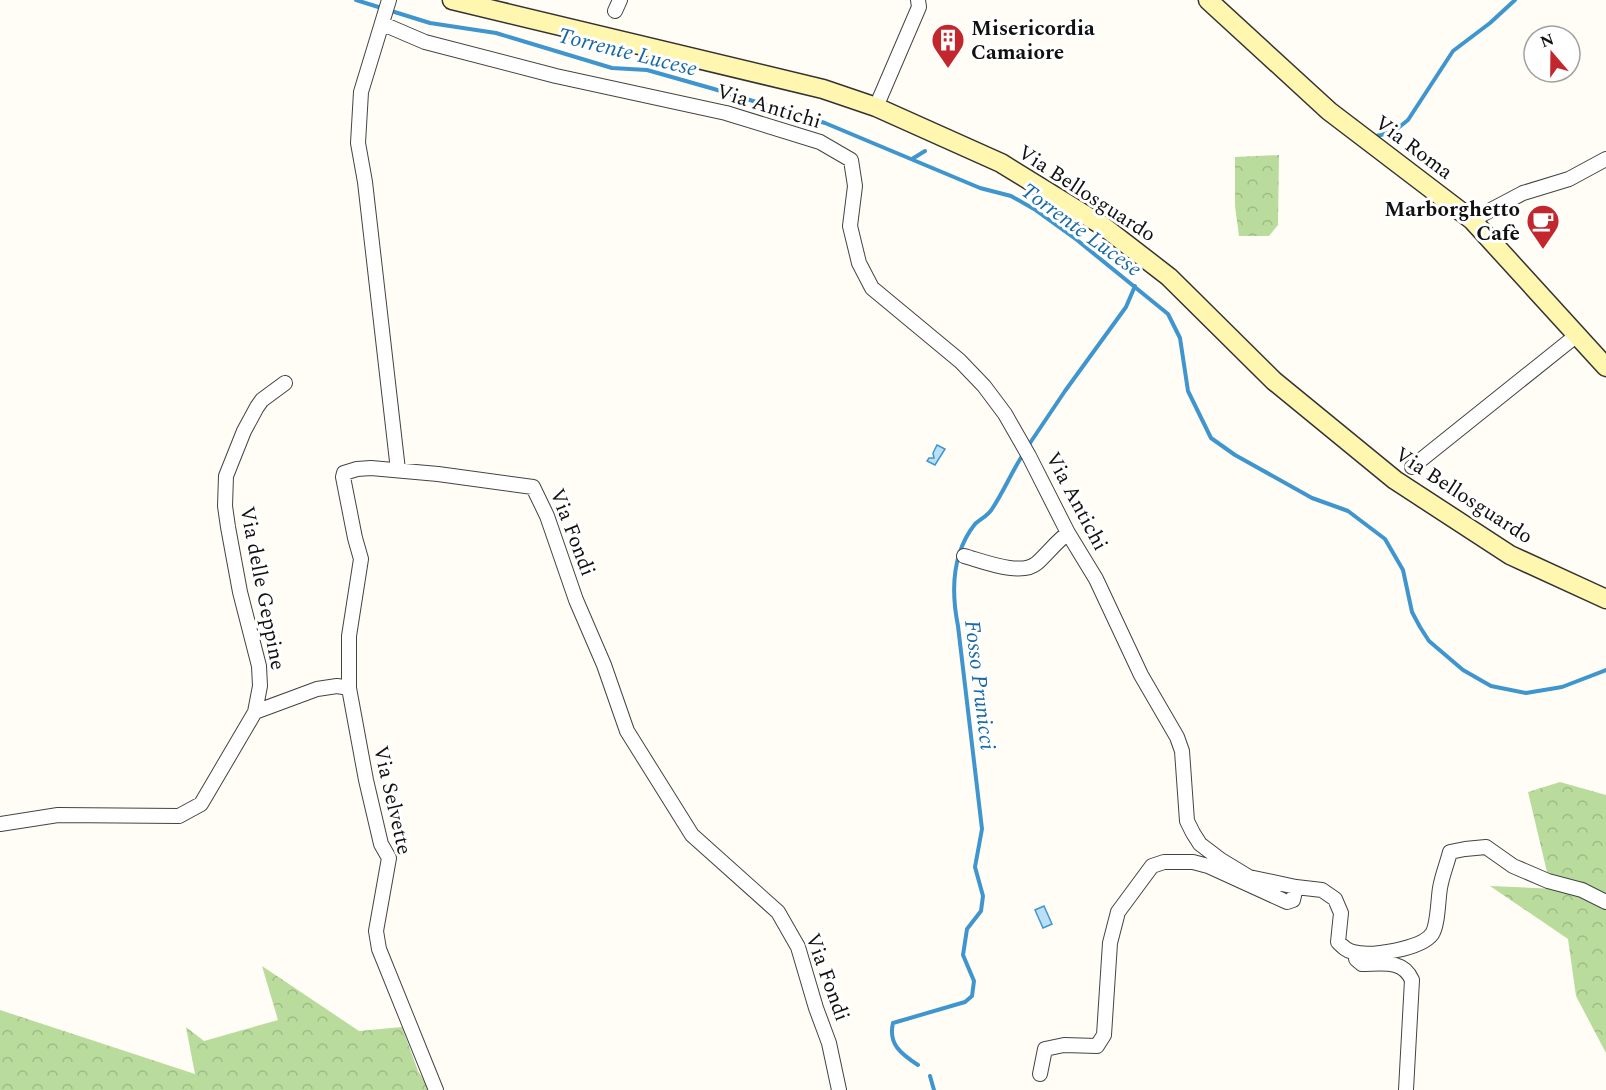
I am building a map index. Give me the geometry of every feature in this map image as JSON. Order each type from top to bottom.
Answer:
[{"type":"main road","name":"Via Bellosguardo","points":[[452,0],[823,89],[876,107],[1001,163],[1104,226],[1169,278],[1274,381],[1395,480],[1510,555],[1606,600]]},
{"type":"main road","name":"Via Roma","points":[[1208,0],[1329,111],[1472,220],[1606,368]]},
{"type":"street","points":[[389,0],[361,92],[358,143],[365,182],[398,470]]},
{"type":"street","points":[[876,107],[919,7],[918,0]]},
{"type":"street","name":"Via Antichi","points":[[383,24],[425,42],[736,116],[820,142],[851,160],[855,186],[850,226],[859,263],[872,288],[960,361],[984,386],[1005,414],[1068,533],[1096,579],[1141,675],[1177,736],[1182,751],[1187,821],[1200,844],[1249,877],[1322,890],[1335,899],[1341,913],[1338,942],[1345,950],[1356,953]]},
{"type":"street","points":[[1472,220],[1523,193],[1569,179],[1606,159]]},
{"type":"street","points":[[1413,467],[1577,335]]},
{"type":"street","name":"Via delle Geppine","points":[[255,712],[260,686],[259,666],[240,592],[228,527],[225,506],[226,476],[244,431],[257,407],[262,400],[285,383]]},
{"type":"street","name":"Via Selvette","points":[[398,470],[357,469],[344,473],[343,477],[361,559],[349,636],[349,688],[354,726],[371,802],[381,844],[389,858],[376,932],[379,949],[436,1090]]},
{"type":"street","name":"Via Fondi","points":[[398,470],[533,487],[548,516],[576,600],[604,665],[627,731],[692,835],[778,912],[798,947],[829,1043],[839,1090]]},
{"type":"street","points":[[964,556],[1011,569],[1027,569],[1036,565],[1055,543],[1068,533]]},
{"type":"street","points":[[0,825],[58,814],[179,816],[201,804],[255,712],[317,689],[337,686],[349,688]]},
{"type":"street","points":[[1406,1090],[1412,980],[1404,968],[1398,964],[1362,964],[1356,959],[1356,953],[1385,953],[1405,948],[1427,939],[1434,932],[1440,887],[1450,852],[1486,848],[1513,866],[1548,881],[1582,890],[1606,902]]},
{"type":"street","points":[[1040,1074],[1045,1049],[1064,1045],[1097,1046],[1104,1035],[1110,943],[1118,912],[1152,866],[1164,861],[1193,862],[1287,902],[1293,900],[1296,887]]},
{"type":"green space","points":[[1279,155],[1278,225],[1269,236],[1239,236],[1235,206],[1235,157]]},
{"type":"green space","points":[[1560,782],[1606,795],[1606,894],[1547,872],[1528,792]]},
{"type":"green space","points":[[1490,886],[1558,889],[1598,903],[1606,894],[1606,1053],[1576,996],[1568,939]]},
{"type":"green space","points":[[262,966],[359,1031],[402,1027],[418,1071],[430,1090],[0,1090],[0,1010],[195,1074],[186,1027],[204,1041],[278,1020]]},
{"type":"water","points":[[937,445],[945,449],[935,465],[927,461],[929,458],[934,458],[933,453]]},
{"type":"water","points":[[1044,906],[1052,924],[1043,928],[1035,910]]},
{"type":"waterway","name":"Torrente Lucese","points":[[356,0],[430,23],[496,33],[612,68],[647,70],[714,89],[825,123],[980,188],[1011,196],[1034,209],[1077,240],[1168,314],[1180,338],[1188,391],[1211,438],[1235,455],[1312,498],[1348,511],[1385,539],[1403,570],[1412,612],[1420,627],[1429,641],[1463,670],[1491,686],[1526,693],[1562,687],[1606,670]]},
{"type":"waterway","points":[[1372,137],[1393,132],[1408,120],[1453,51],[1490,23],[1515,0]]},
{"type":"waterway","points":[[912,159],[925,151]]},
{"type":"waterway","name":"Fosso Prunicci","points":[[1028,446],[1126,307],[1135,286]]},
{"type":"waterway","name":"Fosso Prunicci","points":[[918,1065],[906,1057],[894,1043],[893,1023],[965,1002],[972,996],[974,981],[963,955],[967,929],[981,911],[983,896],[975,867],[982,829],[954,599],[955,573],[967,535],[975,524],[990,511],[1024,453]]},
{"type":"waterway","name":"Fosso Prunicci","points":[[930,1076],[934,1090]]},
{"type":"place","name":"Misericordia Camaiore","points":[[948,69]]},
{"type":"place","name":"Marborghetto Cafè","points":[[1543,250]]}]
